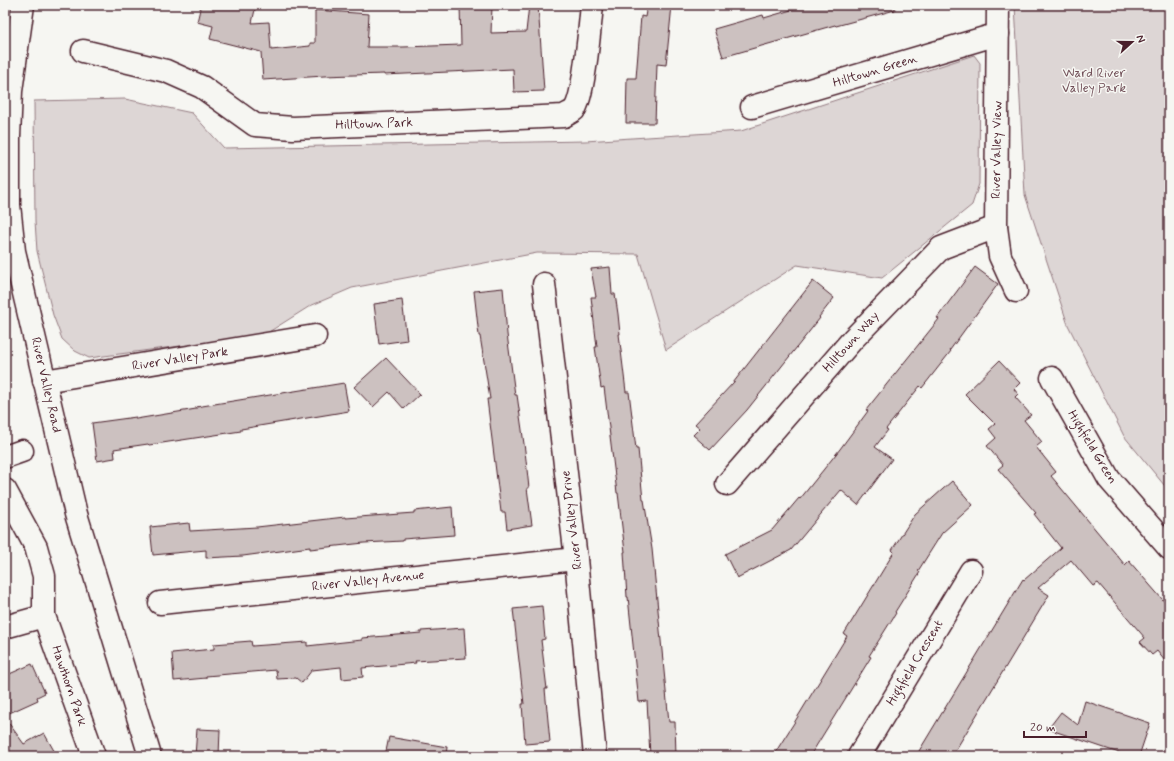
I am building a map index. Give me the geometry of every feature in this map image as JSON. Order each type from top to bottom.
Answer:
[{"type":"street","name":"River Valley Road","points":[[23,5],[12,37],[9,156],[9,252],[44,381],[76,514],[150,756]]},
{"type":"street","name":"Hilltown Park","points":[[83,51],[166,71],[202,87],[255,125],[293,128],[564,116],[574,110],[579,98],[583,80],[592,5]]},
{"type":"street","name":"River Valley View","points":[[998,5],[996,227],[1000,256],[1016,291]]},
{"type":"street","name":"Hilltown Green","points":[[752,107],[998,34]]},
{"type":"street","name":"Hilltown Way","points":[[727,484],[853,339],[941,248],[996,227]]},
{"type":"street","name":"River Valley Drive","points":[[544,284],[576,559],[594,756]]},
{"type":"street","name":"River Valley Park","points":[[44,381],[315,336]]},
{"type":"street","name":"Highfield Green","points":[[1052,378],[1109,479],[1169,548]]},
{"type":"street","name":"Hawthorn Park","points":[[5,490],[36,547],[44,576],[44,616],[94,756]]},
{"type":"street","name":"River Valley Avenue","points":[[160,603],[576,559]]},
{"type":"street","name":"Highfield Crescent","points":[[859,756],[971,571]]},
{"type":"street","points":[[5,627],[44,616]]},
{"type":"green space","name":"Ward River Valley Park","points":[[1015,5],[1169,5],[1169,491],[1124,436],[1068,325],[1025,195]]},
{"type":"green space","points":[[974,55],[980,63],[979,184],[972,205],[882,278],[797,265],[666,350],[638,254],[537,253],[352,288],[310,306],[264,335],[89,358],[75,351],[62,339],[53,315],[37,251],[35,221],[34,101],[125,99],[192,113],[224,148],[585,141],[741,131]]},
{"type":"building","points":[[201,5],[256,5],[252,23],[269,22],[271,50],[310,46],[310,43],[315,43],[315,10],[369,14],[367,47],[403,47],[461,45],[460,5],[492,6],[491,33],[526,32],[529,5],[538,5],[544,91],[514,92],[513,69],[384,75],[324,76],[263,80],[261,52],[210,39],[213,26],[197,22]]},
{"type":"building","points":[[647,5],[672,5],[666,65],[657,64],[655,123],[626,123],[627,78],[636,78],[641,16],[645,17]]},
{"type":"building","points":[[808,5],[895,5],[895,10],[836,26],[835,25],[723,57],[714,29],[763,15],[764,18]]},
{"type":"building","points":[[610,267],[612,294],[615,294],[618,314],[626,392],[629,392],[636,449],[638,449],[643,500],[652,549],[669,722],[675,722],[676,756],[650,756],[647,701],[639,702],[627,597],[625,552],[604,387],[601,388],[595,347],[597,347],[591,297],[596,297],[591,269]]},
{"type":"building","points":[[975,267],[998,284],[950,350],[951,351],[922,388],[920,386],[886,429],[888,430],[875,447],[892,459],[858,505],[841,490],[791,550],[737,578],[725,554],[772,530],[799,498],[800,499],[840,449],[868,411],[866,410],[939,319],[937,318]]},
{"type":"building","points":[[813,281],[834,298],[819,317],[820,318],[747,410],[710,450],[693,435],[700,428],[695,424],[733,383]]},
{"type":"building","points":[[503,288],[515,395],[517,395],[525,451],[529,488],[527,488],[532,525],[507,529],[505,512],[501,512],[487,399],[490,399],[479,336],[474,291]]},
{"type":"building","points":[[402,300],[407,340],[379,344],[374,304]]},
{"type":"building","points":[[386,358],[420,394],[404,409],[389,392],[373,407],[354,387]]},
{"type":"building","points":[[999,361],[1020,383],[1014,389],[1018,394],[1015,397],[1031,415],[1024,420],[1042,442],[1036,447],[1056,472],[1051,476],[1125,565],[1129,561],[1169,607],[1169,666],[1157,651],[1152,655],[1140,642],[1145,638],[1122,611],[1098,583],[1093,586],[1071,560],[1038,588],[1049,595],[952,756],[916,756],[1023,579],[1024,580],[1061,548],[1034,514],[1036,513],[998,469],[1003,465],[987,446],[996,438],[989,429],[995,424],[965,394]]},
{"type":"building","points":[[344,383],[349,411],[241,429],[241,431],[114,449],[115,458],[97,461],[92,423],[136,417],[136,419],[196,409],[196,407]]},
{"type":"building","points":[[952,481],[973,505],[942,533],[918,571],[920,572],[895,612],[896,613],[869,656],[871,657],[810,756],[773,756],[847,636],[844,634],[894,552],[892,550],[915,514]]},
{"type":"building","points":[[452,507],[454,535],[310,549],[310,547],[243,556],[206,558],[206,550],[153,555],[150,527],[189,523],[190,531],[257,527],[345,517],[414,513],[414,511]]},
{"type":"building","points":[[542,606],[545,639],[541,640],[547,689],[545,689],[550,742],[525,744],[522,704],[524,704],[513,609]]},
{"type":"building","points":[[464,628],[466,658],[415,661],[416,663],[362,668],[363,677],[342,679],[341,667],[312,670],[302,683],[296,678],[277,679],[276,670],[206,676],[206,678],[174,681],[172,653],[214,649],[214,644],[251,641],[252,646],[307,642],[307,646],[362,640],[362,638],[421,633],[421,631]]},
{"type":"building","points":[[32,664],[45,693],[37,697],[38,700],[5,715],[5,676]]},
{"type":"building","points":[[1085,701],[1150,723],[1139,756],[1128,756],[1048,729],[1061,712],[1078,725]]},
{"type":"building","points":[[5,718],[24,744],[44,733],[57,756],[5,756]]},
{"type":"building","points":[[197,729],[220,730],[219,756],[195,756]]},
{"type":"building","points":[[389,737],[447,747],[446,756],[385,756]]}]
